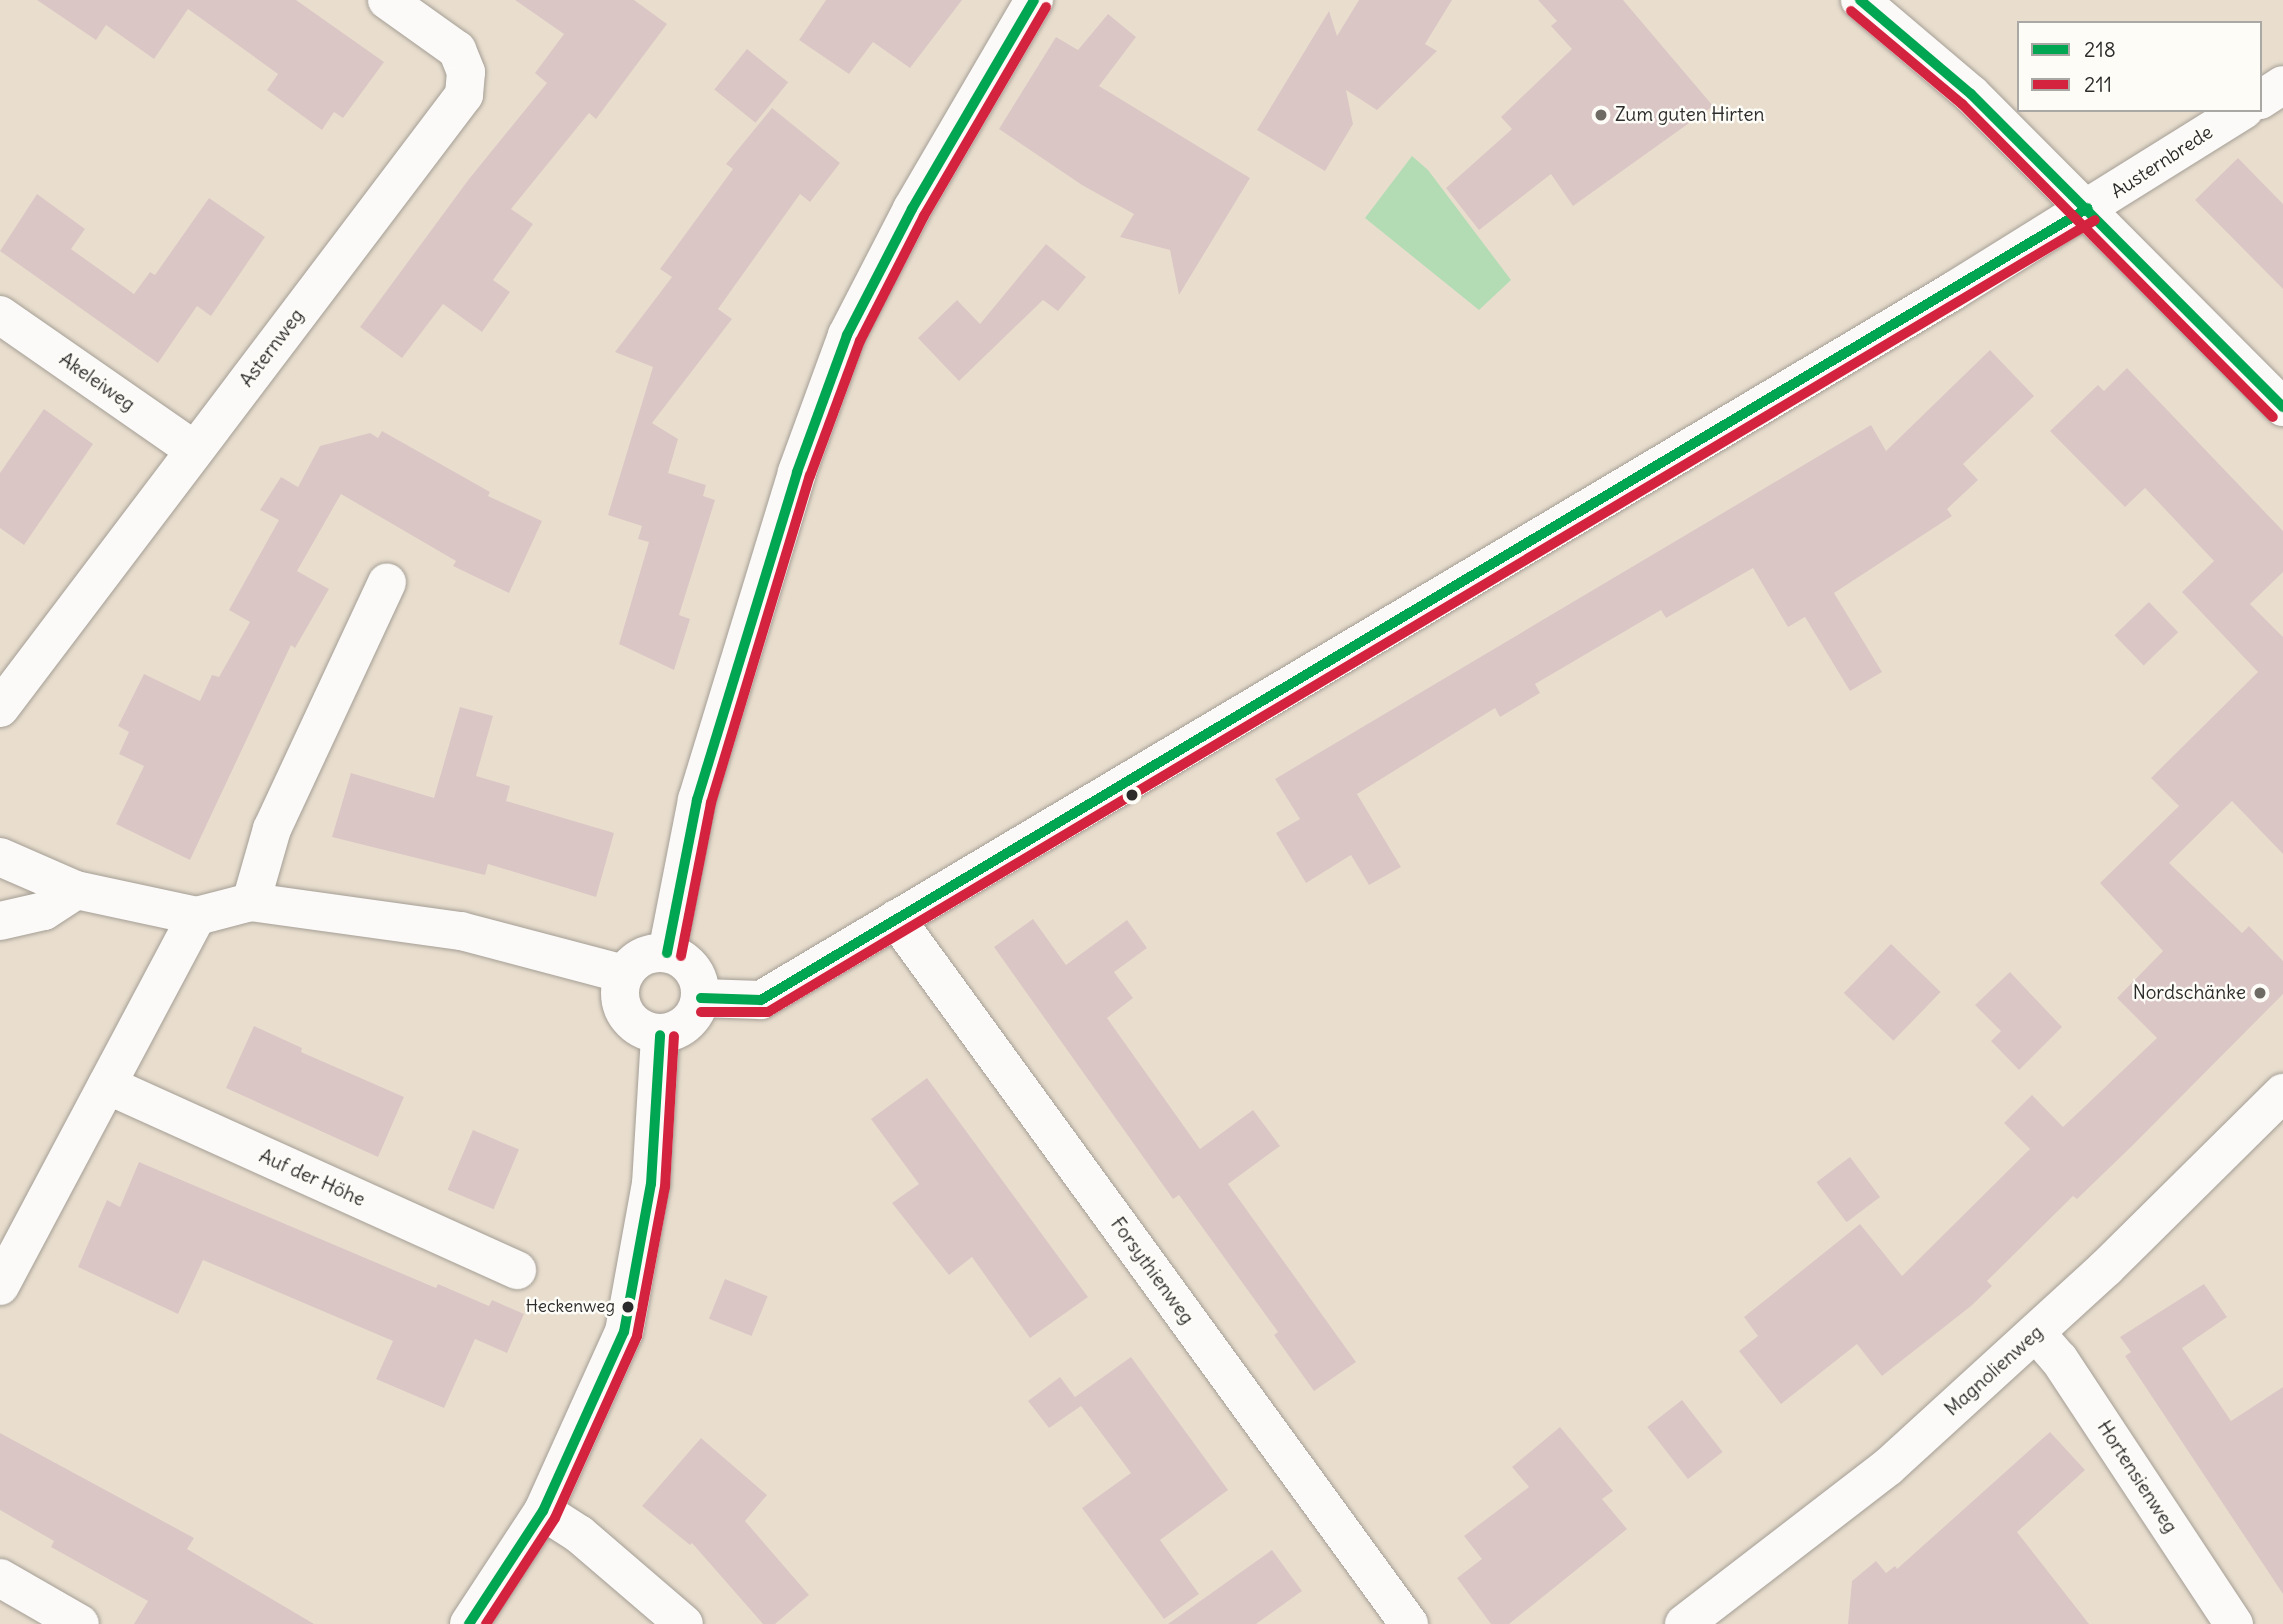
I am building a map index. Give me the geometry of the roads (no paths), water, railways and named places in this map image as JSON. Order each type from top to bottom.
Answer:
[{"type":"street","name":"Asternweg","points":[[0,708],[464,95],[466,72],[457,50],[387,0]]},
{"type":"street","points":[[667,953],[697,800],[797,472],[847,335],[912,209],[1034,0]]},
{"type":"street","points":[[1860,0],[1971,94],[2088,208],[2283,407]]},
{"type":"street","points":[[2262,99],[2283,85]]},
{"type":"street","name":"Austernbrede","points":[[701,998],[761,1000],[2088,208],[2241,112]]},
{"type":"street","name":"Akeleiweg","points":[[0,315],[194,450]]},
{"type":"street","points":[[251,902],[272,829],[387,582]]},
{"type":"street","points":[[0,857],[76,890],[197,916],[251,902],[461,931],[624,974]]},
{"type":"street","points":[[0,921],[44,911],[76,890]]},
{"type":"street","points":[[0,1286],[197,916]]},
{"type":"street","name":"Forsythienweg","points":[[896,919],[1409,1624]]},
{"type":"street","points":[[667,953],[693,969],[701,998],[688,1024],[660,1035],[640,1029],[625,1015],[619,995],[624,974],[650,954],[667,953]]},
{"type":"street","points":[[469,1624],[542,1511],[624,1332],[651,1184],[660,1035]]},
{"type":"street","name":"Auf der Höhe","points":[[107,1085],[517,1270]]},
{"type":"street","name":"Magnolienweg","points":[[1684,1624],[1888,1467],[2036,1334],[2283,1093]]},
{"type":"street","name":"Hortensienweg","points":[[2036,1334],[2059,1359],[2234,1624]]},
{"type":"street","points":[[542,1511],[579,1534],[684,1624]]},
{"type":"street","points":[[0,1578],[80,1624]]},
{"type":"place","name":"Zum guten Hirten","points":[[1601,115]]},
{"type":"place","name":"Nordschänke","points":[[2260,993]]},
{"type":"place","name":"Heckenweg","points":[[628,1307]]}]
